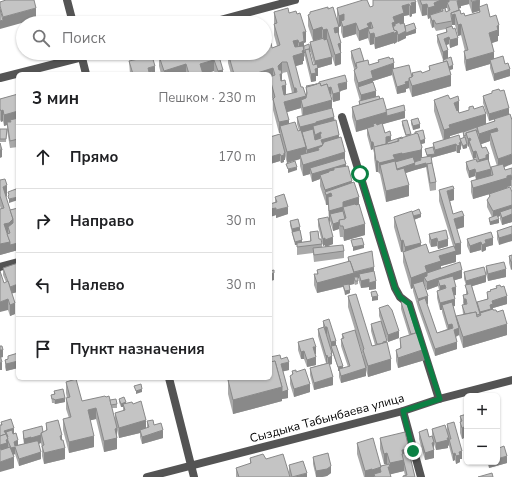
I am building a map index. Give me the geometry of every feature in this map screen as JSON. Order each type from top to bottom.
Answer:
[{"type":"street","points":[[67,0],[71,16]]},
{"type":"street","points":[[235,16],[295,0]]},
{"type":"street","points":[[21,72],[63,60]]},
{"type":"street","points":[[82,60],[85,72]]},
{"type":"street","points":[[0,78],[16,73]]},
{"type":"street","points":[[342,117],[395,288],[400,297],[409,304],[440,399]]},
{"type":"street","points":[[0,267],[16,263]]},
{"type":"street","points":[[170,380],[194,477]]},
{"type":"street","name":"Сыздыка Табынбаева улица","points":[[147,477],[403,411],[440,399],[512,380]]},
{"type":"street","points":[[403,411],[421,477]]},
{"type":"building","points":[[6,0],[34,0],[36,8],[3,17],[0,2]]},
{"type":"building","points":[[367,0],[370,7],[373,6],[373,0],[415,0],[416,2],[411,3],[412,6],[409,4],[402,6],[404,13],[393,17],[395,22],[392,23],[394,30],[397,31],[394,34],[394,32],[375,38],[374,33],[370,34],[368,29],[373,28],[371,22],[367,24],[369,27],[359,31],[356,23],[343,27],[341,21],[344,20],[344,14],[339,16],[337,8]]},
{"type":"building","points":[[420,0],[441,0],[434,3],[435,6],[428,8],[427,4],[422,5]]},
{"type":"building","points":[[449,0],[461,0],[457,1],[459,10],[451,13],[452,21],[436,24],[434,20],[432,21],[430,15],[443,11],[442,9],[445,8],[446,12],[450,10],[447,2],[449,2]]},
{"type":"building","points":[[487,4],[490,17],[496,15],[499,25],[497,26],[498,30],[489,33],[494,52],[466,60],[464,51],[468,50],[461,24],[458,25],[455,14],[452,15],[451,13],[460,10],[461,14],[464,13],[465,16],[480,12],[479,7]]},
{"type":"building","points":[[328,7],[328,9],[333,7],[339,27],[334,28],[335,33],[338,32],[341,43],[338,44],[341,53],[335,55],[327,29],[323,30],[322,27],[313,30],[308,15],[310,12]]},
{"type":"building","points":[[288,8],[289,13],[296,11],[297,14],[300,13],[306,32],[303,32],[304,41],[299,43],[298,40],[293,41],[295,47],[303,46],[303,53],[293,56],[301,87],[303,87],[306,96],[284,102],[289,120],[279,122],[273,99],[275,97],[272,86],[272,76],[275,75],[273,68],[260,72],[233,72],[230,60],[272,60],[272,48],[280,45],[274,24],[277,23],[274,12]],"holes":[[[282,62],[287,62],[294,88],[296,88],[297,92],[284,95],[282,86],[286,85],[285,80],[281,81],[280,74],[282,74],[278,66]]]},
{"type":"building","points":[[0,9],[3,20],[0,21]]},
{"type":"building","points":[[400,22],[400,24],[404,23],[406,31],[398,35],[393,26]]},
{"type":"building","points":[[414,23],[416,29],[406,33],[405,26]]},
{"type":"building","points":[[452,26],[453,29],[455,28],[458,38],[450,40],[449,37],[444,39],[448,50],[443,52],[437,35],[447,32],[446,28]]},
{"type":"building","points":[[324,38],[324,40],[327,39],[332,57],[315,61],[310,42]]},
{"type":"building","points":[[309,44],[310,52],[309,49],[305,50],[305,53],[304,46]]},
{"type":"building","points":[[360,48],[364,61],[356,63],[356,67],[351,51]]},
{"type":"building","points":[[309,49],[313,65],[317,64],[318,68],[315,69],[316,73],[311,74],[305,50]]},
{"type":"building","points":[[503,56],[505,64],[508,63],[510,69],[494,74],[490,60]]},
{"type":"building","points":[[389,57],[390,59],[393,58],[394,63],[371,71],[373,78],[358,83],[354,70],[357,68],[356,63],[368,60],[369,65],[379,62],[378,60]]},
{"type":"building","points":[[451,57],[453,65],[449,67],[447,61],[444,62],[443,60]]},
{"type":"building","points":[[153,60],[155,66],[148,68],[149,72],[132,72],[129,61]]},
{"type":"building","points":[[160,60],[214,60],[200,64],[202,72],[188,72],[186,64],[164,71]]},
{"type":"building","points":[[214,60],[220,60],[223,70],[218,71]]},
{"type":"building","points":[[447,61],[451,75],[412,86],[409,78],[413,76],[412,73],[421,71],[422,73],[430,70],[429,66]]},
{"type":"building","points":[[409,65],[412,77],[409,78],[409,81],[405,82],[406,84],[397,87],[392,69]]},
{"type":"building","points":[[345,75],[347,82],[338,84],[340,92],[333,94],[331,87],[328,88],[327,84],[321,86],[320,83],[319,84],[319,82]]},
{"type":"building","points":[[373,82],[376,91],[361,95],[358,87]]},
{"type":"building","points":[[320,83],[321,86],[327,84],[332,100],[303,108],[301,100],[306,98],[306,87]]},
{"type":"building","points":[[499,89],[500,91],[504,90],[509,108],[489,114],[483,96]]},
{"type":"building","points":[[16,95],[16,112],[4,115],[3,110],[1,111],[0,109],[0,99]]},
{"type":"building","points":[[448,95],[450,99],[458,96],[459,101],[454,103],[459,113],[469,110],[469,107],[473,106],[474,109],[483,106],[486,114],[449,125],[450,128],[444,130],[434,100]]},
{"type":"building","points":[[379,96],[380,99],[360,105],[359,101]]},
{"type":"building","points":[[383,98],[387,112],[356,121],[352,107]]},
{"type":"building","points":[[404,105],[405,111],[387,116],[386,110]]},
{"type":"building","points":[[332,108],[334,117],[300,127],[297,117]]},
{"type":"building","points":[[510,114],[512,120],[512,154],[498,159],[490,133],[498,131],[497,128],[479,134],[477,127],[495,121],[494,119]]},
{"type":"building","points":[[16,118],[16,140],[10,141],[7,122],[11,122],[10,120]]},
{"type":"building","points":[[418,118],[420,124],[413,126],[411,120]]},
{"type":"building","points":[[336,120],[339,135],[321,140],[323,145],[307,150],[302,132],[313,129],[315,140],[321,138],[321,132],[315,135],[313,126]]},
{"type":"building","points":[[407,120],[411,134],[406,135],[402,121]]},
{"type":"building","points":[[295,122],[298,131],[301,130],[306,147],[287,152],[280,126]]},
{"type":"building","points":[[376,123],[377,125],[382,123],[385,133],[390,131],[391,136],[386,137],[386,144],[374,147],[367,128],[374,126],[373,124]]},
{"type":"building","points":[[477,127],[477,132],[476,130],[466,133],[464,136],[463,132]]},
{"type":"building","points":[[0,129],[7,129],[6,139],[0,139]]},
{"type":"building","points":[[423,130],[425,139],[420,141],[418,134],[415,134],[415,132]]},
{"type":"building","points":[[476,130],[482,148],[486,147],[489,154],[486,155],[486,158],[479,160],[476,151],[473,152],[469,141],[471,140],[470,138],[468,139],[466,133]]},
{"type":"building","points":[[417,133],[422,147],[421,150],[393,155],[395,159],[379,163],[376,161],[374,147],[399,141],[398,139]]},
{"type":"building","points":[[280,134],[285,153],[284,155],[281,156],[280,154],[272,156],[272,136]]},
{"type":"building","points":[[459,135],[461,142],[459,143],[460,145],[457,146],[456,144],[435,150],[433,143]]},
{"type":"building","points":[[341,137],[345,152],[303,165],[300,155],[319,150],[318,148],[322,146],[324,142]]},
{"type":"building","points":[[402,137],[403,138],[398,139],[398,141],[388,144],[387,142]]},
{"type":"building","points":[[465,137],[467,144],[463,146],[460,139]]},
{"type":"building","points":[[433,147],[435,154],[427,155],[425,149]]},
{"type":"building","points":[[431,156],[432,163],[427,164],[427,167],[426,163],[415,166],[414,162],[421,160],[420,158]]},
{"type":"building","points":[[413,157],[415,163],[397,169],[395,162]]},
{"type":"building","points":[[344,158],[346,164],[312,174],[310,168]]},
{"type":"building","points":[[476,159],[477,162],[488,159],[491,169],[476,173],[475,169],[469,171],[466,162]]},
{"type":"building","points":[[295,161],[297,167],[288,169],[286,164]]},
{"type":"building","points":[[395,161],[397,170],[404,168],[409,185],[386,191],[380,165]]},
{"type":"building","points":[[432,163],[436,182],[430,183],[427,164]]},
{"type":"building","points":[[503,164],[505,170],[512,168],[512,180],[511,175],[507,176],[507,178],[473,188],[471,181],[493,175],[491,167]]},
{"type":"building","points":[[348,166],[352,181],[325,190],[320,175],[334,170],[334,168]]},
{"type":"building","points":[[5,179],[7,185],[3,187],[13,219],[9,223],[4,224],[10,242],[0,244],[0,209],[4,208],[0,196],[0,180]]},
{"type":"building","points":[[354,182],[359,197],[343,202],[343,207],[329,211],[328,197],[332,196],[331,193],[326,195],[325,192]]},
{"type":"building","points":[[453,186],[454,189],[447,191],[453,214],[462,211],[464,216],[454,219],[461,243],[455,244],[439,190]]},
{"type":"building","points":[[510,187],[512,192],[512,205],[493,211],[487,200],[490,196],[489,194]]},
{"type":"building","points":[[16,189],[16,197],[9,199],[8,192]]},
{"type":"building","points":[[284,194],[288,207],[276,210],[276,208],[272,209],[272,203],[277,202],[275,197]]},
{"type":"building","points":[[359,204],[365,224],[344,230],[343,226],[340,226],[339,220],[346,218],[343,207]]},
{"type":"building","points":[[16,208],[16,244],[10,245],[7,234],[10,233],[8,227],[13,223],[13,219],[10,210]]},
{"type":"building","points":[[512,208],[512,214],[502,218],[500,212]]},
{"type":"building","points":[[419,209],[421,214],[413,216],[412,212]]},
{"type":"building","points":[[343,211],[345,219],[339,220],[339,222],[333,224],[330,214]]},
{"type":"building","points":[[412,211],[421,243],[405,247],[403,240],[401,241],[394,217]]},
{"type":"building","points":[[497,215],[499,219],[490,222],[489,218]]},
{"type":"building","points":[[328,217],[333,237],[325,240],[325,238],[323,239],[318,219]]},
{"type":"building","points":[[298,219],[300,227],[292,229],[290,221]]},
{"type":"building","points":[[512,226],[512,234],[499,238],[497,231]]},
{"type":"building","points":[[300,230],[302,240],[295,242],[292,232]]},
{"type":"building","points":[[446,230],[448,239],[438,242],[437,238],[431,240],[429,234]]},
{"type":"building","points":[[318,231],[319,239],[321,239],[322,244],[297,247],[297,243],[311,241],[310,232]]},
{"type":"building","points":[[491,232],[493,238],[485,240],[486,243],[482,245],[481,242],[470,246],[467,239]]},
{"type":"building","points":[[362,238],[364,245],[353,247],[351,240]]},
{"type":"building","points":[[426,244],[429,253],[454,246],[456,251],[439,256],[441,261],[425,266],[427,272],[411,278],[403,252]]},
{"type":"building","points":[[343,245],[344,251],[314,255],[313,248]]},
{"type":"building","points":[[372,251],[374,267],[354,272],[348,257]]},
{"type":"building","points":[[512,255],[512,262],[511,262],[509,256]]},
{"type":"building","points":[[350,261],[354,273],[317,283],[314,274],[318,274],[317,270]]},
{"type":"building","points":[[460,262],[462,270],[427,282],[424,277],[427,276],[427,273]]},
{"type":"building","points":[[504,262],[506,269],[488,274],[486,266]]},
{"type":"building","points":[[16,264],[16,285],[10,287],[3,268]]},
{"type":"building","points":[[484,267],[486,275],[466,281],[464,272]]},
{"type":"building","points":[[0,271],[4,283],[8,281],[15,303],[10,305],[8,299],[0,302]]},
{"type":"building","points":[[374,271],[376,281],[369,283],[369,279],[361,281],[359,274]]},
{"type":"building","points":[[453,276],[456,287],[452,288],[455,299],[440,303],[437,291],[446,288],[445,285],[440,286],[438,280]]},
{"type":"building","points":[[354,277],[358,277],[358,281],[355,281]]},
{"type":"building","points":[[423,281],[428,296],[418,299],[413,284]]},
{"type":"building","points":[[349,284],[350,290],[345,291],[343,285]]},
{"type":"building","points":[[471,284],[480,314],[477,315],[476,312],[465,314],[462,305],[467,304],[463,295],[468,294],[465,285]]},
{"type":"building","points":[[500,285],[501,287],[504,286],[507,296],[492,301],[493,304],[490,305],[491,309],[480,312],[477,302],[488,299],[487,292],[497,288],[496,286]]},
{"type":"building","points":[[376,291],[378,296],[372,297],[371,292]]},
{"type":"building","points":[[356,294],[372,346],[387,342],[391,359],[368,366],[348,296]]},
{"type":"building","points":[[425,298],[437,333],[453,328],[452,324],[448,325],[442,305],[452,302],[459,328],[454,330],[457,342],[435,349],[418,301]]},
{"type":"building","points":[[406,300],[416,333],[411,334],[401,302]]},
{"type":"building","points":[[388,305],[392,310],[399,331],[388,335],[379,308]]},
{"type":"building","points":[[493,309],[497,312],[503,310],[507,324],[463,337],[456,316],[476,312],[477,317],[481,315],[480,313]]},
{"type":"building","points":[[329,319],[336,341],[331,342],[327,327],[325,327],[323,321]]},
{"type":"building","points":[[381,321],[387,341],[377,344],[371,324]]},
{"type":"building","points":[[324,327],[332,353],[332,356],[328,358],[327,355],[326,356],[318,329]]},
{"type":"building","points":[[355,330],[366,368],[341,376],[339,369],[350,366],[341,339],[344,338],[342,334]]},
{"type":"building","points":[[419,332],[425,349],[398,358],[396,350],[401,348],[400,338]]},
{"type":"building","points":[[313,338],[316,347],[313,347],[316,357],[307,360],[304,351],[301,352],[298,342]]},
{"type":"building","points":[[336,345],[343,366],[338,367],[331,346]]},
{"type":"building","points":[[16,354],[16,362],[6,364],[5,360],[8,359],[8,356]]},
{"type":"building","points":[[280,355],[281,359],[287,357],[289,362],[281,364],[288,390],[282,392],[275,361],[272,362],[272,357]]},
{"type":"building","points":[[275,361],[282,387],[233,400],[228,380],[272,380],[272,362]]},
{"type":"building","points":[[329,363],[333,377],[314,383],[310,368]]},
{"type":"building","points":[[305,369],[310,384],[294,389],[290,376],[293,374],[292,371],[296,370],[296,372]]},
{"type":"building","points":[[76,380],[82,401],[109,396],[117,428],[115,429],[117,438],[104,441],[96,408],[88,410],[94,436],[69,442],[63,419],[71,417],[66,398],[70,397],[66,382]]},
{"type":"building","points":[[141,384],[142,389],[136,391],[134,386]]},
{"type":"building","points":[[63,389],[65,398],[55,400],[52,399],[51,395],[55,394],[54,391]]},
{"type":"building","points":[[124,397],[126,402],[121,404],[119,399]]},
{"type":"building","points":[[116,399],[117,404],[111,405],[110,400]]},
{"type":"building","points":[[141,401],[146,420],[119,428],[115,413],[125,410],[123,404],[132,402],[133,404]]},
{"type":"building","points":[[464,415],[464,427],[462,428],[460,422],[462,421],[460,416]]},
{"type":"building","points":[[11,419],[14,428],[4,431],[6,434],[0,436],[0,425],[2,425],[1,422]]},
{"type":"building","points":[[58,420],[62,435],[60,436],[61,440],[63,440],[65,448],[44,453],[41,433],[47,430],[46,423]]},
{"type":"building","points":[[153,420],[154,425],[161,423],[163,430],[142,437],[140,430],[149,427],[147,421]]},
{"type":"building","points":[[454,422],[462,451],[459,452],[460,455],[456,456],[455,453],[453,454],[447,424]]},
{"type":"building","points":[[445,425],[449,438],[447,438],[448,440],[436,443],[432,429]]},
{"type":"building","points":[[42,426],[43,432],[41,435],[24,439],[23,431]]},
{"type":"building","points":[[427,429],[429,437],[432,436],[434,442],[432,443],[434,450],[425,453],[419,432]]},
{"type":"building","points":[[12,430],[13,434],[16,433],[18,440],[14,442],[15,446],[38,441],[41,452],[19,459],[15,447],[11,448],[7,437],[6,432]]},
{"type":"building","points":[[405,432],[409,449],[402,450],[404,460],[390,463],[387,453],[384,454],[380,438]]},
{"type":"building","points":[[6,434],[8,439],[6,440],[7,443],[0,445],[0,436]]},
{"type":"building","points":[[373,438],[381,467],[365,471],[357,443]]},
{"type":"building","points":[[0,446],[1,450],[10,447],[14,457],[0,462]]},
{"type":"building","points":[[504,446],[507,456],[500,458],[500,448]]},
{"type":"building","points":[[409,452],[415,477],[403,477],[407,475],[402,454]]},
{"type":"building","points":[[328,453],[331,466],[327,469],[316,471],[313,457]]},
{"type":"building","points":[[263,454],[266,459],[283,454],[290,477],[239,477],[236,468],[251,463],[250,458]]},
{"type":"building","points":[[303,461],[307,473],[292,477],[289,465]]},
{"type":"building","points":[[389,464],[390,467],[388,467],[391,477],[375,477],[374,474],[381,472],[381,466]]},
{"type":"building","points":[[492,473],[493,477],[478,477]]},
{"type":"route","points":[[360,174],[395,288],[400,297],[409,304],[440,399],[403,411],[413,451]]}]
